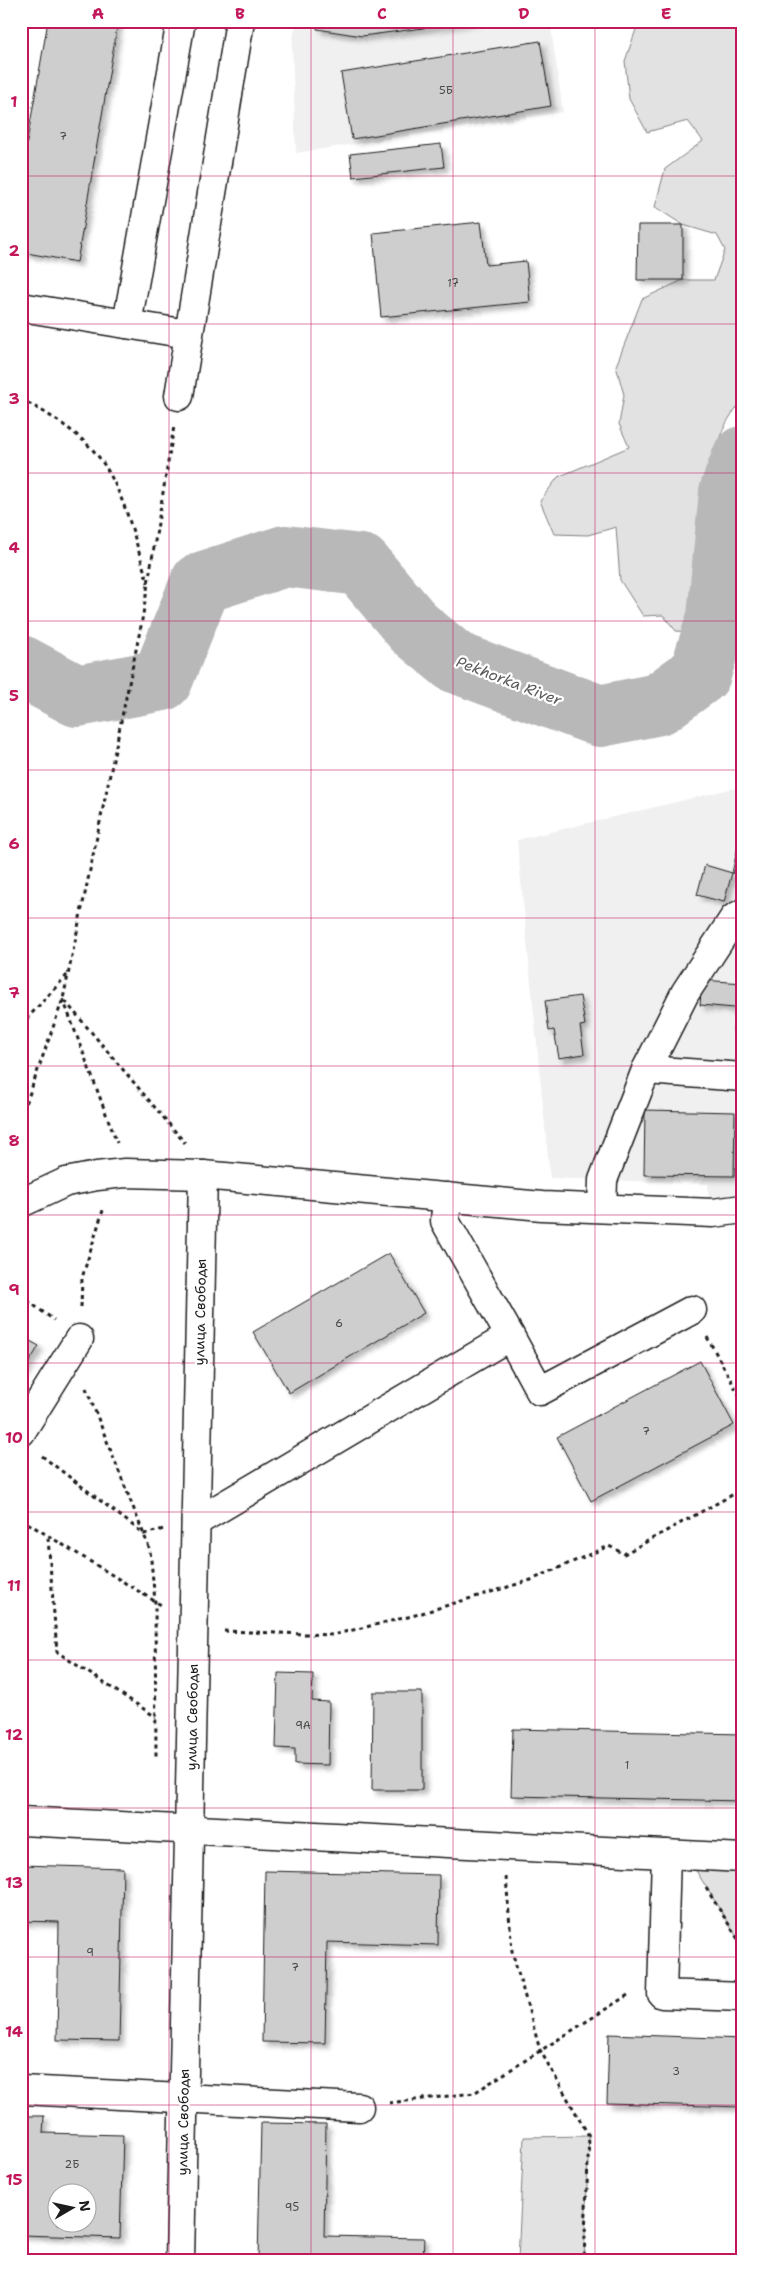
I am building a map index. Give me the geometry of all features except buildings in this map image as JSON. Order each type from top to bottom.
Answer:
[{"type":"street","points":[[128,324],[181,21]]},
{"type":"street","points":[[179,396],[240,21]]},
{"type":"street","points":[[21,307],[188,334]]},
{"type":"street","points":[[602,1208],[603,1180],[646,1070],[685,992],[734,918],[743,913]]},
{"type":"street","points":[[646,1070],[743,1076]]},
{"type":"street","points":[[21,1203],[66,1182],[97,1176],[125,1174],[203,1175],[542,1206],[712,1213],[743,1209]]},
{"type":"street","name":"улица Свободы","points":[[180,2260],[203,1175]]},
{"type":"street","points":[[447,1196],[445,1221],[540,1391],[692,1310]]},
{"type":"street","points":[[196,1522],[510,1336]]},
{"type":"street","points":[[29,1442],[79,1339]]},
{"type":"street","points":[[21,1821],[743,1858]]},
{"type":"street","points":[[676,1855],[662,1994],[743,1997]]},
{"type":"street","points":[[21,2090],[359,2107]]},
{"type":"path","points":[[21,1118],[62,998],[68,974],[141,626],[179,396]]},
{"type":"path","points":[[21,399],[53,417],[90,447],[105,466],[119,494],[148,586]]},
{"type":"path","points":[[21,1025],[68,974]]},
{"type":"path","points":[[62,998],[117,1143],[125,1174],[106,1199],[82,1278],[79,1339]]},
{"type":"path","points":[[62,998],[191,1150],[203,1175]]},
{"type":"path","points":[[21,1296],[79,1339]]},
{"type":"path","points":[[692,1310],[743,1402]]},
{"type":"path","points":[[86,1386],[150,1550],[155,1601]]},
{"type":"path","points":[[29,1442],[144,1534]]},
{"type":"path","points":[[21,1519],[155,1601],[194,1629],[332,1635],[412,1616],[532,1580],[609,1546],[624,1554],[743,1489]]},
{"type":"path","points":[[144,1534],[196,1522]]},
{"type":"path","points":[[48,1537],[56,1652],[156,1717]]},
{"type":"path","points":[[503,1846],[512,1951],[540,2050],[588,2136],[584,2260]]},
{"type":"path","points":[[676,1855],[743,1947]]},
{"type":"path","points":[[359,2107],[474,2092],[663,1973]]},
{"type":"shaded area","points":[[296,21],[550,21],[563,112],[296,153],[292,46]]},
{"type":"shaded area","points":[[639,21],[743,21],[743,400],[728,420],[718,442],[712,466],[708,491],[701,591],[693,632],[676,631],[663,615],[643,616],[620,580],[616,527],[588,535],[554,534],[540,501],[558,477],[629,447],[619,424],[624,395],[616,366],[642,299],[683,280],[714,280],[725,250],[717,235],[683,225],[655,207],[665,169],[703,141],[688,121],[647,132],[629,99],[625,61]]},
{"type":"shaded area","points":[[743,786],[743,1201],[709,1203],[708,1184],[550,1178],[517,840]]},
{"type":"shaded area","points":[[687,1856],[743,1858],[743,1947]]},
{"type":"shaded area","points":[[589,2136],[584,2260],[518,2260],[524,2137]]},
{"type":"waterway","name":"Pekhorka River","points":[[21,666],[77,696],[162,680],[201,583],[285,556],[361,565],[414,628],[455,662],[600,716],[659,704],[700,674],[718,617],[730,492],[743,457]]}]
